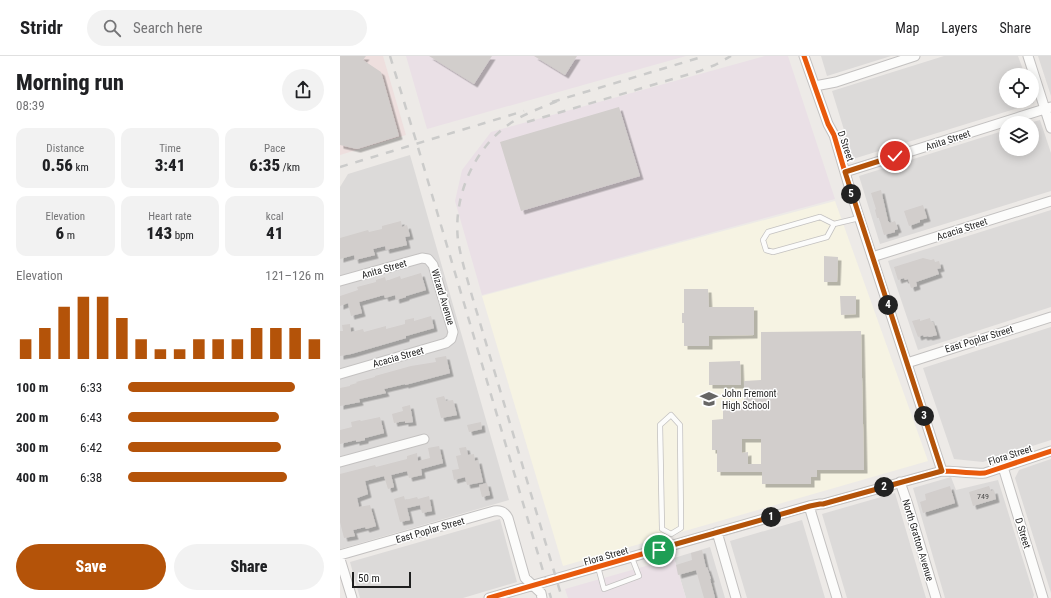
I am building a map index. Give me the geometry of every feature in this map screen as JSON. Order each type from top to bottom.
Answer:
[{"type":"street","name":"D Street","points":[[804,56],[828,124],[834,135],[859,218],[942,471]]},
{"type":"street","points":[[815,86],[836,82],[915,56]]},
{"type":"street","points":[[1028,56],[1048,108],[1051,128]]},
{"type":"street","name":"Anita Street","points":[[845,172],[1048,108]]},
{"type":"street","name":"Acacia Street","points":[[872,257],[1051,201]]},
{"type":"street","name":"Anita Street","points":[[340,281],[422,258],[428,259]]},
{"type":"street","name":"Wizard Avenue","points":[[428,259],[433,265],[452,328],[452,336]]},
{"type":"street","name":"East Poplar Street","points":[[907,363],[1051,317]]},
{"type":"street","name":"Acacia Street","points":[[340,374],[449,342],[452,336]]},
{"type":"street","points":[[340,462],[424,439]]},
{"type":"street","name":"Flora Street","points":[[489,598],[632,558],[717,532],[942,471],[958,471],[977,474],[985,473],[1051,451]]},
{"type":"street","name":"D Street","points":[[1003,467],[1043,598]]},
{"type":"street","name":"North Gratton Avenue","points":[[900,482],[936,598]]},
{"type":"street","points":[[810,506],[837,598]]},
{"type":"street","name":"East Poplar Street","points":[[340,555],[494,511],[501,511],[506,514],[525,578],[533,586]]},
{"type":"street","points":[[717,532],[736,598]]},
{"type":"street","points":[[340,558],[352,598]]},
{"type":"street","points":[[533,586],[541,593],[542,598]]},
{"type":"lane","points":[[834,224],[827,237],[773,252],[766,250],[763,240],[768,232],[820,217],[834,224],[859,218]]},
{"type":"lane","points":[[669,546],[671,534],[681,528],[680,425],[671,415],[660,425],[662,529],[671,534]]},
{"type":"lane","points":[[598,567],[604,589],[639,576],[632,558]]},
{"type":"shaded area","points":[[340,56],[383,56],[406,135],[340,155]]},
{"type":"shaded area","points":[[406,56],[686,56],[427,129]]},
{"type":"shaded area","points":[[765,56],[788,56],[835,199],[482,295],[455,201],[462,170],[491,132]]},
{"type":"shaded area","points":[[821,56],[891,56],[827,76]]},
{"type":"shaded area","points":[[944,56],[1018,56],[1022,68],[999,68],[999,108],[1018,108],[853,159],[832,91]]},
{"type":"shaded area","points":[[1038,56],[1051,56],[1051,96]]},
{"type":"shaded area","points":[[1039,120],[1051,153],[1051,191],[880,244],[859,176],[999,132],[999,156],[1039,156]]},
{"type":"shaded area","points":[[410,155],[509,500],[340,549],[340,187],[348,174]]},
{"type":"shaded area","name":"John Fremont High School","points":[[835,201],[928,461],[563,566],[482,296]]},
{"type":"shaded area","points":[[1051,210],[1051,307],[918,350],[888,261]]},
{"type":"shaded area","points":[[1051,327],[1051,440],[983,462],[954,459],[923,368]]},
{"type":"shaded area","points":[[1051,459],[1051,593],[1015,478],[1019,470]]},
{"type":"shaded area","points":[[951,477],[956,490],[998,480],[1034,595],[1033,598],[945,598],[913,488]]},
{"type":"shaded area","points":[[895,493],[926,598],[847,598],[822,514]]},
{"type":"shaded area","points":[[500,519],[517,582],[463,598],[360,598],[350,562]]},
{"type":"shaded area","points":[[802,520],[825,598],[747,598],[730,541]]},
{"type":"shaded area","points":[[710,547],[725,598],[686,598],[674,558]]},
{"type":"shaded area","points":[[674,558],[686,598],[568,598],[565,589]]},
{"type":"building","points":[[340,56],[366,56],[363,60],[381,72],[399,136],[357,149],[340,145]]},
{"type":"building","points":[[429,56],[492,56],[474,84]]},
{"type":"building","points":[[534,56],[577,56],[565,75]]},
{"type":"building","points":[[619,107],[640,176],[521,211],[500,142]]},
{"type":"building","points":[[881,190],[888,221],[890,223],[895,221],[898,229],[895,230],[895,232],[884,235],[879,218],[877,218],[871,193]]},
{"type":"building","points":[[923,205],[927,218],[909,226],[904,211]]},
{"type":"building","points":[[401,221],[402,227],[407,225],[410,236],[405,237],[407,245],[386,250],[385,246],[373,249],[375,255],[355,260],[354,255],[340,259],[340,238],[368,230],[369,232],[382,229],[382,226]]},
{"type":"building","points":[[824,256],[838,257],[837,282],[824,282]]},
{"type":"building","points":[[923,258],[931,260],[934,259],[935,262],[939,261],[941,268],[937,269],[939,274],[916,282],[917,286],[911,288],[908,279],[905,280],[904,278],[898,280],[894,267]]},
{"type":"building","points":[[421,273],[426,290],[396,300],[395,295],[385,298],[384,295],[359,302],[362,313],[351,316],[348,303],[340,306],[340,296],[358,290],[357,287],[376,282],[376,280],[385,277],[386,281],[400,276],[401,279]]},
{"type":"building","points":[[684,289],[708,289],[709,307],[754,307],[754,335],[709,336],[709,346],[684,346],[684,323],[682,323],[682,313],[684,313]]},
{"type":"building","points":[[840,296],[856,296],[856,314],[841,315]]},
{"type":"building","points":[[431,316],[434,328],[406,336],[406,338],[340,356],[340,331],[343,331],[342,325],[350,324],[351,332],[363,329],[364,332],[386,326],[386,329],[405,324],[405,320],[414,318],[414,321]]},
{"type":"building","points":[[930,318],[931,322],[933,322],[937,335],[924,337],[923,335],[918,337],[912,321],[920,319],[920,321]]},
{"type":"building","points":[[861,331],[864,470],[817,470],[817,477],[811,477],[811,484],[762,484],[762,472],[717,472],[717,450],[712,450],[712,420],[723,419],[723,407],[744,407],[744,381],[761,380],[761,332]],"holes":[[[742,439],[761,439],[761,464],[748,464],[748,452],[742,453]]]},
{"type":"building","points":[[446,356],[450,373],[384,389],[386,393],[359,399],[360,402],[340,406],[340,388],[411,366],[436,362],[435,358]]},
{"type":"building","points":[[740,361],[741,385],[709,385],[709,362]]},
{"type":"building","points":[[444,396],[446,401],[453,400],[457,415],[441,418],[436,398]]},
{"type":"building","points":[[410,405],[413,422],[405,423],[405,421],[394,423],[392,414],[403,411],[402,407]]},
{"type":"building","points":[[380,417],[384,433],[365,438],[365,440],[356,442],[356,440],[340,444],[340,430],[352,427],[351,422]]},
{"type":"building","points":[[481,422],[482,429],[469,432],[467,425]]},
{"type":"building","points":[[439,446],[443,463],[421,469],[422,475],[409,478],[407,471],[391,475],[394,487],[388,489],[384,476],[365,481],[368,494],[357,498],[359,507],[370,505],[376,526],[366,529],[365,527],[353,530],[355,536],[344,538],[340,522],[340,474],[407,459],[407,456],[417,453],[418,461],[430,458],[428,448]]},
{"type":"building","points":[[466,447],[468,455],[474,454],[475,461],[478,460],[483,482],[467,485],[465,477],[454,480],[452,470],[459,469],[456,456],[461,455],[459,448]]},
{"type":"building","points":[[487,483],[490,495],[482,497],[479,485]]},
{"type":"building","points":[[950,486],[955,503],[923,513],[920,502],[926,500],[925,494]]},
{"type":"building","points":[[989,486],[991,491],[994,490],[996,499],[973,506],[969,492]]},
{"type":"building","points":[[404,496],[405,500],[429,496],[432,511],[422,513],[420,505],[407,508],[410,520],[400,522],[394,499]]},
{"type":"building","points":[[702,550],[715,598],[704,598],[696,570],[678,575],[676,565],[692,560],[691,553]]},
{"type":"railway","points":[[390,56],[551,598]]},
{"type":"railway","points":[[552,102],[705,56]]},
{"type":"railway","points":[[527,122],[700,71],[731,56]]},
{"type":"railway","points":[[557,101],[514,121],[496,135],[485,148],[475,161],[462,192],[457,224],[458,240],[466,275],[562,598]]},
{"type":"railway","points":[[340,167],[524,111]]},
{"type":"cycle path","points":[[804,56],[828,124],[834,135],[849,186],[942,471]]},
{"type":"cycle path","points":[[489,598],[809,506],[823,504],[942,471],[985,473],[1051,451]]},
{"type":"place","name":"John Fremont High School","points":[[709,399]]},
{"type":"route","points":[[659,550],[810,506],[823,504],[942,471],[845,172],[895,156]]}]
